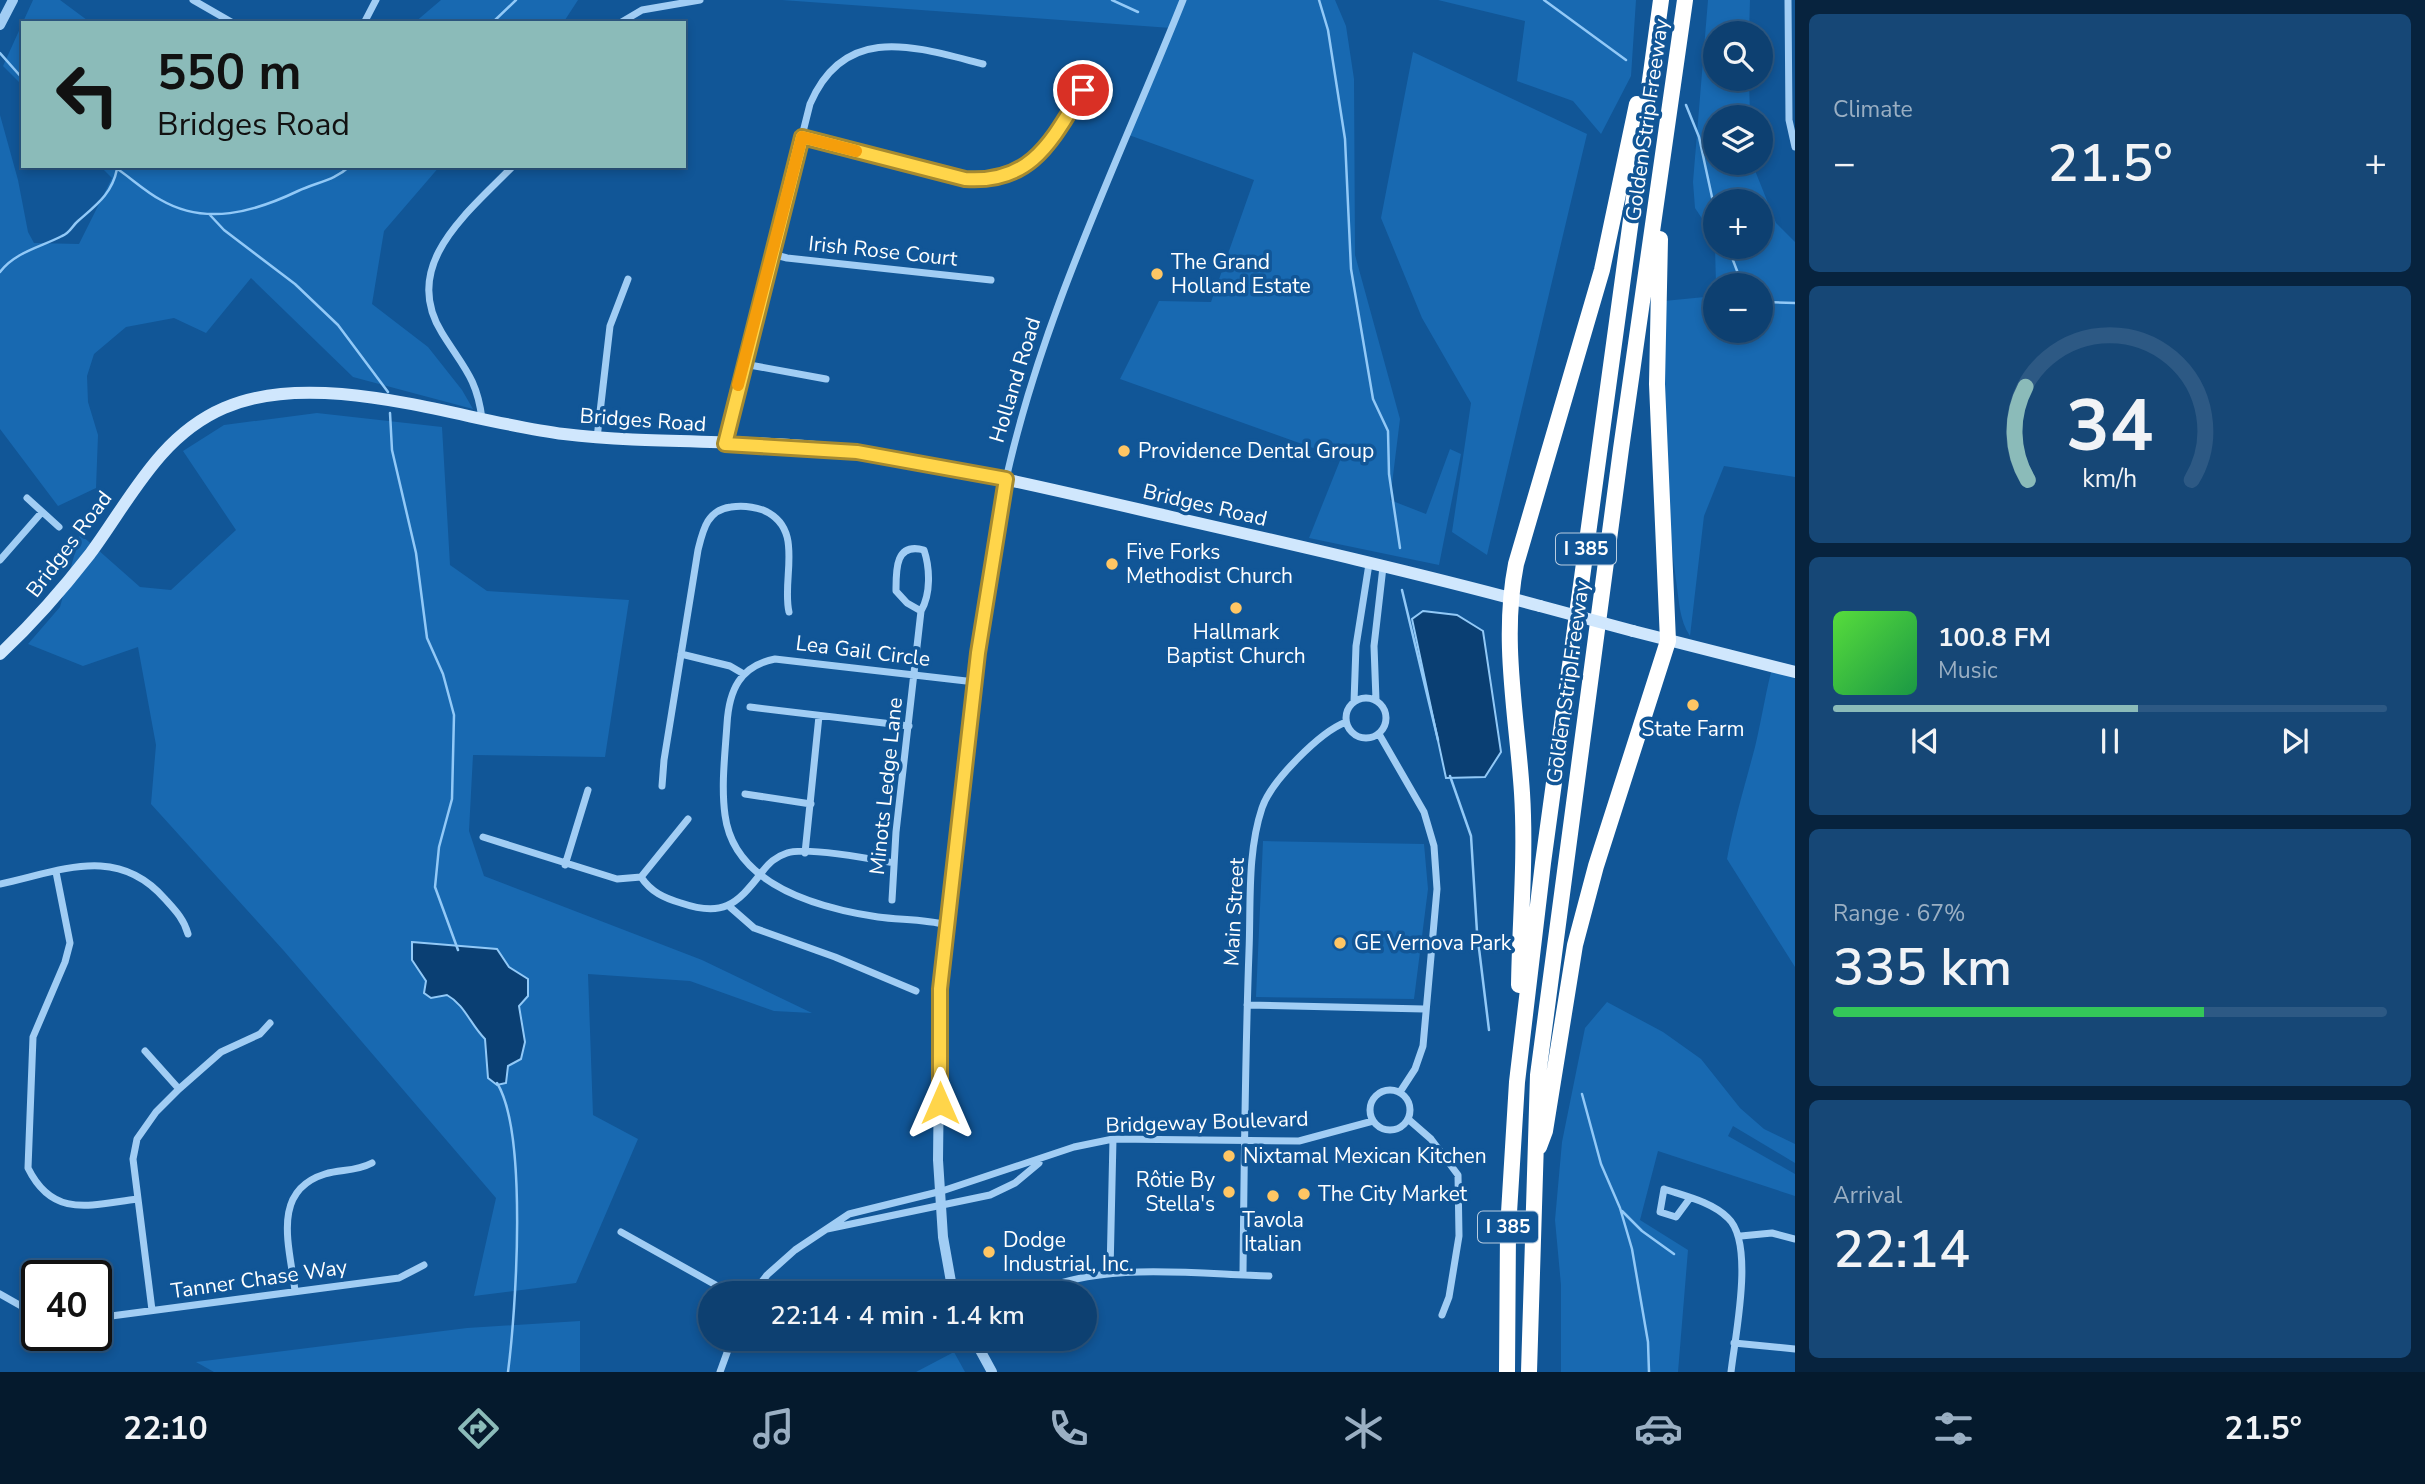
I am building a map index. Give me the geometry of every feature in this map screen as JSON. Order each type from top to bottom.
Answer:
[{"type":"highway","name":"Golden Strip Freeway","points":[[1529,1372],[1538,1075],[1639,319],[1662,180],[1685,0]]},
{"type":"highway","name":"Golden Strip Freeway","points":[[1507,1372],[1507,1228],[1517,1082],[1543,863],[1660,8]]},
{"type":"highway","points":[[1517,1082],[1523,841],[1522,793],[1508,637],[1509,598],[1516,564],[1602,271],[1660,8]]},
{"type":"highway","points":[[1534,1163],[1545,1131],[1575,945],[1596,866],[1668,640],[1657,384],[1662,180]]},
{"type":"main road","name":"Bridges Road","points":[[0,654],[34,621],[83,562],[166,448],[215,411],[262,396],[326,394],[391,401],[482,420],[597,438],[857,452],[1006,479],[1509,598],[1795,672]]},
{"type":"street","points":[[0,24],[13,0]]},
{"type":"street","points":[[193,0],[230,21]]},
{"type":"street","points":[[365,21],[376,0]]},
{"type":"street","points":[[623,21],[642,10],[700,0]]},
{"type":"street","name":"Holland Road","points":[[951,1281],[943,1237],[938,1160],[940,989],[975,682],[1006,479],[1029,393],[1071,271],[1183,0]]},
{"type":"street","points":[[1788,0],[1791,39],[1788,120],[1795,147]]},
{"type":"street","points":[[725,444],[810,104],[820,84],[836,66],[859,51],[881,46],[908,45],[983,64]]},
{"type":"street","points":[[802,137],[965,179],[993,178],[1019,170],[1045,150],[1083,90]]},
{"type":"street","points":[[482,420],[474,381],[440,330],[433,312],[431,274],[447,236],[511,168]]},
{"type":"street","name":"Irish Rose Court","points":[[772,254],[787,258],[991,280]]},
{"type":"street","points":[[597,438],[610,326],[628,279]]},
{"type":"street","points":[[744,364],[826,379]]},
{"type":"street","points":[[27,498],[59,527]]},
{"type":"street","points":[[662,786],[681,654],[704,525],[711,515],[730,507],[755,507],[775,515],[786,528],[790,560],[786,597],[789,612]]},
{"type":"street","points":[[0,560],[42,512]]},
{"type":"street","name":"Minots Ledge Lane","points":[[892,900],[921,611],[925,603],[929,566],[924,550],[906,549],[899,556],[895,591],[907,603],[921,611]]},
{"type":"street","points":[[1354,702],[1367,698],[1376,700],[1383,706],[1387,719],[1379,734],[1371,738],[1357,737],[1346,722],[1346,713],[1354,702],[1356,646],[1369,564]]},
{"type":"street","points":[[1376,700],[1374,646],[1382,567]]},
{"type":"street","points":[[681,654],[730,666],[742,673],[733,691],[728,718],[725,816],[737,852],[760,875],[785,890],[854,912],[947,925]]},
{"type":"street","name":"Lea Gail Circle","points":[[742,673],[758,663],[788,659],[975,682]]},
{"type":"street","points":[[750,707],[909,726]]},
{"type":"street","points":[[805,853],[819,716]]},
{"type":"street","name":"Main Street","points":[[1243,1275],[1247,1004],[1253,854],[1263,806],[1284,775],[1328,730],[1346,722]]},
{"type":"street","points":[[1379,734],[1424,812],[1434,846],[1437,890],[1424,1009],[1423,1046],[1415,1069],[1400,1093]]},
{"type":"street","points":[[565,865],[587,790]]},
{"type":"street","points":[[745,794],[811,804]]},
{"type":"street","points":[[484,837],[565,865],[617,879],[641,877],[688,819]]},
{"type":"street","points":[[641,877],[648,887],[674,901],[705,911],[730,907],[770,861],[789,851],[894,863]]},
{"type":"street","points":[[0,884],[104,865],[134,872],[181,917],[188,934]]},
{"type":"street","points":[[56,872],[70,943],[65,962],[33,1037],[28,1168],[36,1184],[61,1203],[76,1206],[137,1199]]},
{"type":"street","points":[[730,907],[754,928],[835,957],[916,991]]},
{"type":"street","points":[[1247,1004],[1424,1009]]},
{"type":"street","points":[[152,1311],[137,1199],[134,1158],[137,1139],[156,1112],[221,1052],[260,1034],[270,1023]]},
{"type":"street","points":[[145,1051],[179,1089]]},
{"type":"street","points":[[1387,1090],[1400,1093],[1410,1107],[1408,1119],[1391,1130],[1373,1121],[1370,1108],[1375,1096],[1387,1090]]},
{"type":"street","points":[[1408,1119],[1431,1139],[1458,1175],[1459,1236],[1449,1297],[1442,1315]]},
{"type":"street","name":"Bridgeway Boulevard","points":[[764,1281],[781,1262],[823,1230],[862,1209],[942,1191],[1042,1160],[1074,1147],[1113,1139],[1299,1141],[1373,1121]]},
{"type":"street","points":[[1110,1272],[1113,1139]]},
{"type":"street","name":"Bridgeway Boulevard","points":[[823,1230],[990,1195],[1015,1183],[1042,1160]]},
{"type":"street","points":[[295,1291],[287,1207],[301,1184],[326,1173],[358,1171],[372,1163]]},
{"type":"street","points":[[1690,1198],[1676,1217],[1660,1212],[1664,1189],[1690,1198],[1728,1217],[1741,1236],[1743,1257],[1731,1372]]},
{"type":"street","points":[[621,1232],[709,1281]]},
{"type":"street","points":[[1741,1236],[1772,1233],[1795,1239]]},
{"type":"street","name":"Tanner Chase Way","points":[[112,1316],[399,1278],[424,1265]]},
{"type":"street","points":[[1067,1281],[1110,1272],[1269,1276]]},
{"type":"street","points":[[0,1294],[21,1306]]},
{"type":"street","points":[[1734,1343],[1795,1349]]},
{"type":"street","points":[[720,1372],[728,1351]]},
{"type":"street","points":[[981,1351],[992,1372]]},
{"type":"shaded area","points":[[33,0],[60,0],[88,21],[23,21]]},
{"type":"shaded area","points":[[441,0],[578,0],[564,21],[416,21]]},
{"type":"shaded area","points":[[782,0],[1335,0],[1346,26],[1354,79],[1355,255],[1400,419],[1390,500],[1426,514],[1450,449],[1461,454],[1439,565],[1309,538],[1341,458],[1120,379],[1159,301],[1211,302],[1254,180],[1126,134],[1171,28]]},
{"type":"shaded area","points":[[1438,0],[1636,0],[1631,76],[1601,134],[1573,101],[1517,81],[1525,21]]},
{"type":"shaded area","points":[[1708,0],[1750,0],[1749,21],[1706,21]]},
{"type":"shaded area","points":[[21,26],[21,84],[3,66]]},
{"type":"shaded area","points":[[1413,52],[1587,134],[1487,555],[1452,532],[1471,403],[1422,318],[1381,218]]},
{"type":"shaded area","points":[[1703,61],[1703,91],[1749,91],[1750,105],[1703,105],[1703,175],[1757,175],[1762,189],[1703,189],[1703,220],[1695,208],[1693,182]]},
{"type":"shaded area","points":[[0,115],[18,180],[28,232],[34,243],[79,244],[112,178],[102,168],[438,168],[384,231],[372,304],[428,347],[462,390],[473,409],[353,377],[251,278],[206,333],[174,318],[126,327],[94,354],[87,376],[88,402],[98,435],[96,488],[58,506],[0,429]]},
{"type":"shaded area","points":[[1773,216],[1776,223],[1795,242],[1795,477],[1724,466],[1704,516],[1690,636],[1680,609],[1669,511],[1665,441],[1664,301],[1703,297],[1703,343],[1773,343],[1773,273],[1716,273],[1715,259],[1773,259]]},
{"type":"shaded area","points":[[317,413],[442,427],[450,565],[487,591],[629,600],[605,757],[473,755],[469,831],[484,876],[702,960],[812,1013],[774,1011],[690,981],[588,974],[593,1115],[638,1139],[576,1283],[474,1296],[496,1198],[284,951],[151,804],[156,745],[138,647],[83,666],[28,644],[60,607],[80,534],[140,587],[171,590],[236,530],[183,451],[224,425]]},
{"type":"shaded area","points":[[1423,611],[1457,615],[1483,631],[1501,752],[1485,777],[1446,778],[1412,619]]},
{"type":"shaded area","points":[[1774,661],[1795,666],[1795,967],[1727,859]]},
{"type":"shaded area","name":"GE Vernova Park","points":[[1263,841],[1424,844],[1428,889],[1414,999],[1256,997]]},
{"type":"shaded area","points":[[412,942],[497,949],[509,967],[528,979],[528,996],[519,1006],[525,1042],[521,1059],[508,1066],[506,1083],[497,1085],[488,1078],[485,1039],[458,1004],[447,995],[431,998],[424,993],[426,981],[412,960]]},
{"type":"shaded area","points":[[1607,1002],[1663,1032],[1701,1059],[1740,1108],[1764,1129],[1795,1144],[1795,1163],[1733,1126],[1728,1136],[1795,1174],[1795,1196],[1658,1151],[1640,1220],[1688,1250],[1678,1372],[1561,1372],[1561,1285],[1555,1220],[1562,1142],[1585,1028]]},
{"type":"shaded area","points":[[580,1321],[580,1372],[214,1372],[196,1362],[467,1328]]},
{"type":"shaded area","points":[[954,1352],[965,1372],[916,1372]]},
{"type":"waterway","points":[[494,21],[516,0]]},
{"type":"waterway","points":[[1112,0],[1138,12]]},
{"type":"waterway","points":[[1319,0],[1328,30],[1345,139],[1351,269],[1373,399],[1388,431],[1389,474],[1400,548]]},
{"type":"waterway","points":[[1544,0],[1626,60]]},
{"type":"waterway","points":[[0,53],[21,77]]},
{"type":"waterway","points":[[1686,105],[1699,137],[1710,189]]},
{"type":"waterway","points":[[116,168],[161,200],[195,213],[213,214],[264,205],[332,178],[348,168]]},
{"type":"waterway","points":[[0,272],[13,259],[67,233],[107,192],[117,169]]},
{"type":"waterway","points":[[210,215],[224,230],[295,284],[338,325],[388,392]]},
{"type":"waterway","points":[[1733,259],[1738,273]]},
{"type":"waterway","points":[[1773,302],[1795,303]]},
{"type":"waterway","points":[[390,413],[392,450],[416,553],[427,638],[443,674],[454,715],[452,799],[439,847],[435,887],[458,950]]},
{"type":"waterway","points":[[1402,590],[1438,740]]},
{"type":"waterway","points":[[1450,776],[1471,836],[1477,932],[1489,1030]]},
{"type":"waterway","points":[[497,1083],[507,1107],[516,1180],[516,1266],[508,1372]]},
{"type":"waterway","points":[[1582,1094],[1601,1164],[1620,1208],[1632,1249],[1648,1342],[1649,1372]]},
{"type":"waterway","points":[[1622,1211],[1642,1231],[1674,1254]]},
{"type":"slow traffic","points":[[738,385],[802,137],[856,151]]},
{"type":"place","name":"The Grand Holland Estate","points":[[1157,274]]},
{"type":"place","name":"Providence Dental Group","points":[[1124,451]]},
{"type":"place","name":"Five Forks Methodist Church","points":[[1112,564]]},
{"type":"place","name":"Hallmark Baptist Church","points":[[1236,608]]},
{"type":"place","name":"State Farm","points":[[1693,705]]},
{"type":"place","name":"GE Vernova Park","points":[[1340,943]]},
{"type":"place","name":"Nixtamal Mexican Kitchen","points":[[1229,1156]]},
{"type":"place","name":"Rôtie By Stella's","points":[[1229,1192]]},
{"type":"place","name":"The City Market","points":[[1304,1194]]},
{"type":"place","name":"Tavola Italian","points":[[1273,1196]]},
{"type":"place","name":"Dodge Industrial, Inc.","points":[[989,1252]]},
{"type":"route","points":[[940,1103],[940,989],[978,653],[1004,505],[1006,479],[818,447],[725,444],[727,429],[802,137],[965,179],[1005,176],[1029,164],[1045,150],[1083,90]]}]
